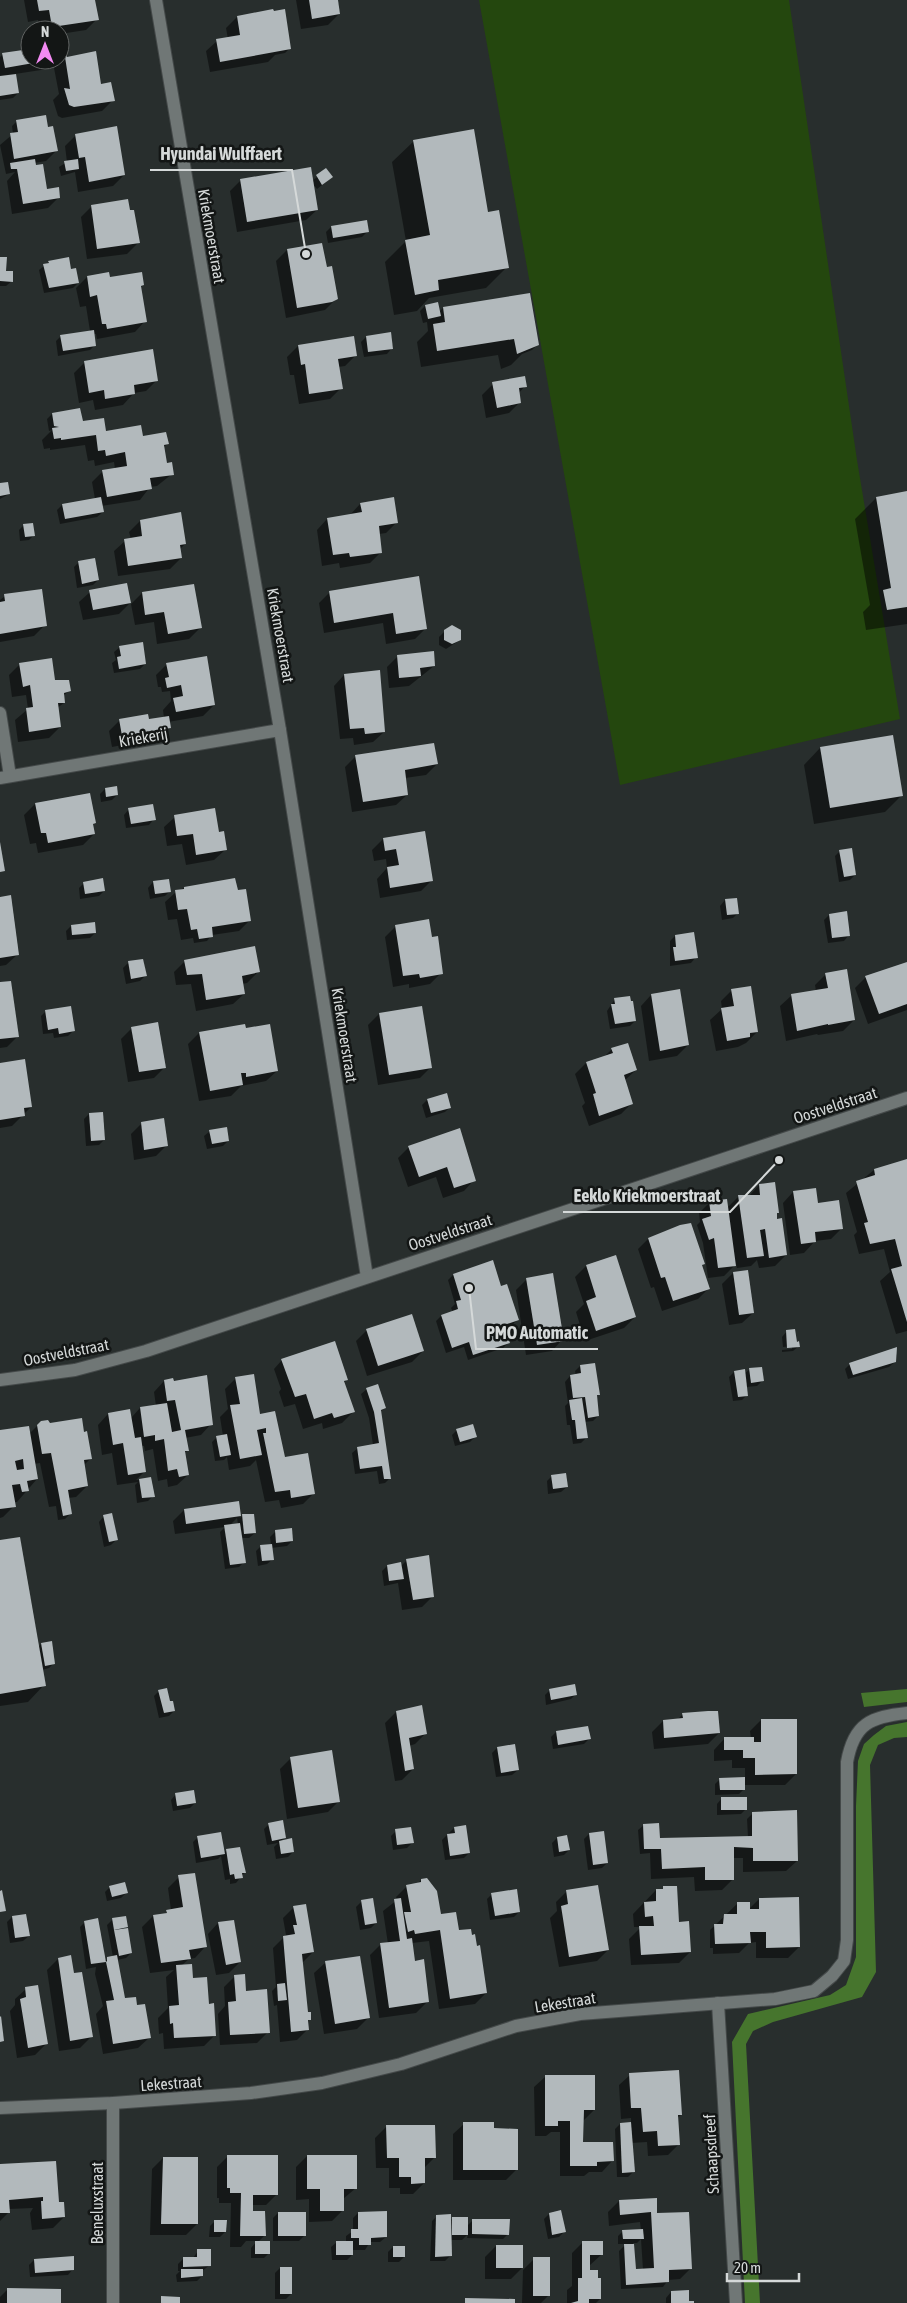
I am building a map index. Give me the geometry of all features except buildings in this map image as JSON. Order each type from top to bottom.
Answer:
[{"type":"street","name":"Kriekmoerstraat","points":[[156,0],[280,730],[367,1277]]},
{"type":"street","name":"Kriekerij","points":[[0,713],[5,777],[280,730]]},
{"type":"street","name":"Oostveldstraat","points":[[0,1380],[75,1370],[146,1351],[907,1098]]},
{"type":"street","name":"Lekestraat","points":[[0,2108],[114,2103],[251,2093],[322,2083],[401,2064],[516,2026],[580,2014],[775,2000],[814,1991],[832,1976],[844,1961],[847,1940],[847,1762],[850,1746],[868,1721],[887,1715],[907,1713]]},
{"type":"street","name":"Schaapsdreef","points":[[718,2004],[736,2303]]},
{"type":"street","name":"Beneluxstraat","points":[[113,2303],[114,2103]]},
{"type":"green space","points":[[479,0],[789,0],[857,460],[900,719],[620,785]]},
{"type":"green space","points":[[907,1689],[907,1702],[864,1707],[861,1693]]},
{"type":"green space","points":[[907,1722],[907,1737],[894,1738],[878,1745],[870,1765],[876,1972],[862,1997],[773,2022],[753,2031],[746,2044],[760,2303],[745,2303],[732,2042],[748,2014],[830,1995],[846,1985],[856,1957],[856,1806],[858,1761],[864,1744],[874,1735],[886,1726]]},
{"type":"place","name":"Hyundai Wulffaert","points":[[306,254]]},
{"type":"place","name":"Eeklo Kriekmoerstraat","points":[[779,1160]]},
{"type":"place","name":"PMO Automatic","points":[[469,1288]]}]
